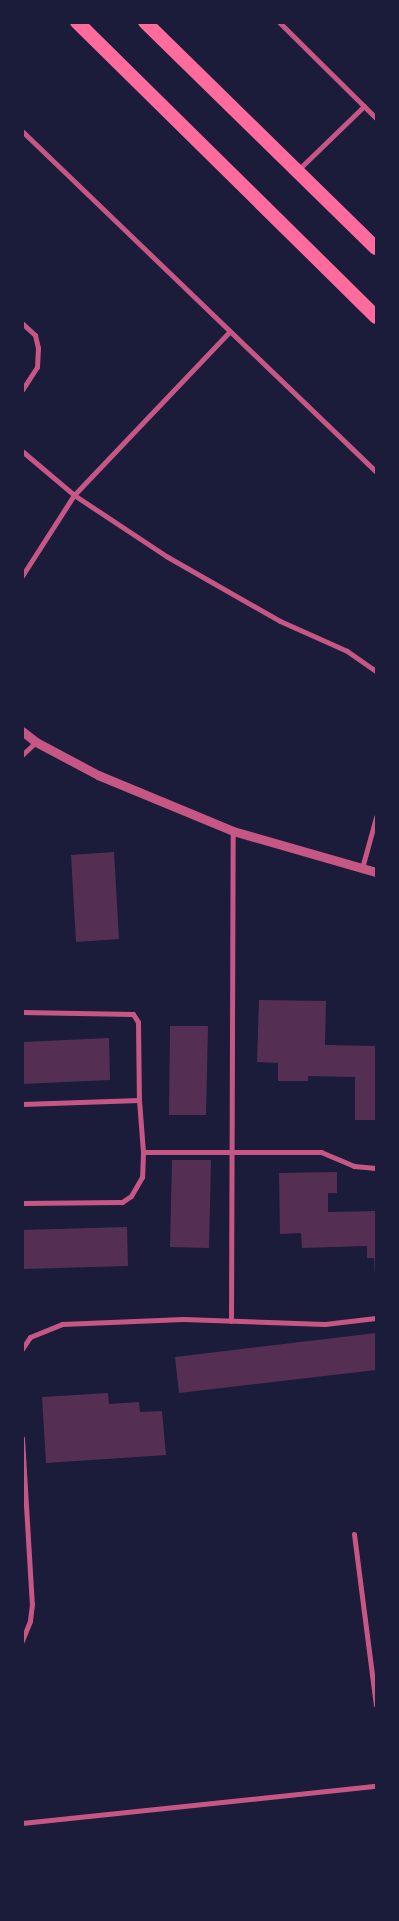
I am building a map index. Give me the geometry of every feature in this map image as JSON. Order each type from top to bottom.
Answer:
[{"type":"highway","points":[[77,22],[376,317]]},
{"type":"highway","points":[[145,22],[376,248]]},
{"type":"street","points":[[279,22],[376,118]]},
{"type":"street","points":[[297,170],[364,106]]},
{"type":"street","points":[[22,131],[376,472]]},
{"type":"street","points":[[22,323],[35,335],[38,348],[36,367],[22,390]]},
{"type":"street","points":[[22,576],[74,495],[230,330]]},
{"type":"street","points":[[22,451],[74,495],[174,560],[280,621],[347,652],[376,671]]},
{"type":"street","points":[[22,731],[36,742],[98,775],[233,831],[376,872]]},
{"type":"street","points":[[22,755],[36,742]]},
{"type":"street","points":[[362,868],[376,817]]},
{"type":"street","points":[[231,1321],[230,1152],[233,831]]},
{"type":"street","points":[[22,1012],[125,1011],[135,1015],[138,1022],[139,1100],[143,1152],[142,1178],[131,1196],[122,1202],[22,1203]]},
{"type":"street","points":[[22,1104],[139,1100]]},
{"type":"street","points":[[143,1152],[322,1152],[354,1166],[376,1168]]},
{"type":"street","points":[[22,1349],[30,1337],[62,1324],[231,1321],[325,1324],[376,1318]]},
{"type":"street","points":[[22,1438],[32,1604],[22,1642]]},
{"type":"street","points":[[354,1534],[376,1705]]},
{"type":"street","points":[[22,1823],[376,1786]]},
{"type":"building","points":[[114,852],[119,939],[76,942],[71,855]]},
{"type":"building","points":[[259,1000],[326,1001],[325,1045],[376,1046],[376,1120],[355,1120],[355,1077],[308,1076],[308,1081],[278,1081],[278,1063],[257,1062]]},
{"type":"building","points":[[170,1026],[208,1026],[206,1115],[169,1115]]},
{"type":"building","points":[[109,1038],[110,1080],[22,1084],[22,1042]]},
{"type":"building","points":[[172,1160],[211,1160],[209,1248],[170,1247]]},
{"type":"building","points":[[337,1172],[337,1193],[328,1193],[328,1212],[376,1211],[376,1294],[374,1258],[367,1258],[367,1246],[302,1248],[301,1233],[280,1234],[279,1173]]},
{"type":"building","points":[[127,1227],[128,1266],[22,1269],[22,1230]]},
{"type":"building","points":[[376,1333],[376,1370],[179,1393],[175,1357]]},
{"type":"building","points":[[108,1393],[109,1404],[139,1402],[140,1412],[162,1411],[166,1455],[46,1463],[42,1397]]}]
